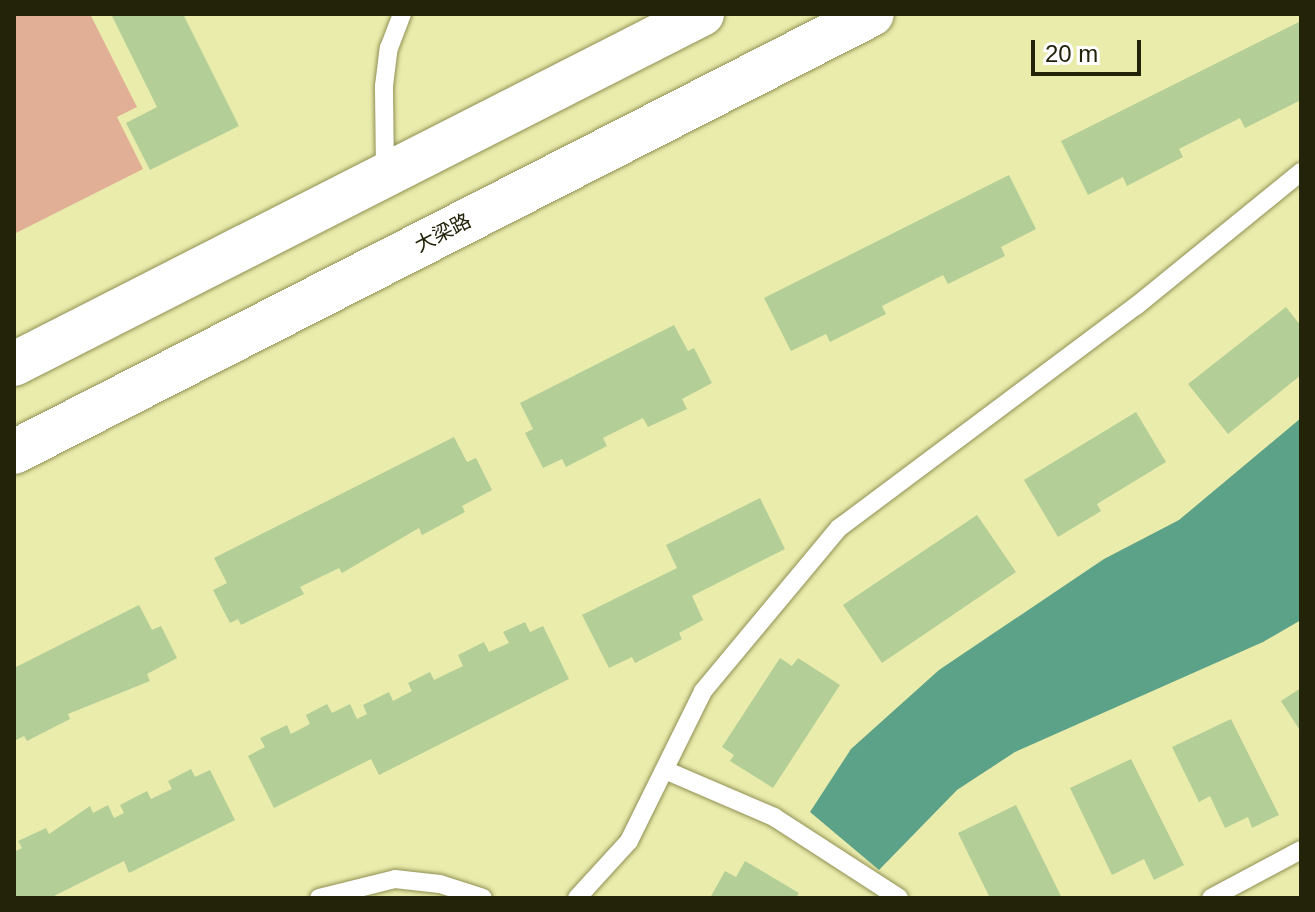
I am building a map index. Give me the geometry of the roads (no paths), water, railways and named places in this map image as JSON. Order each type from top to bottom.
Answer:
[{"type":"main road","points":[[14,364],[702,14]]},
{"type":"main road","name":"大梁路","points":[[14,452],[872,14]]},
{"type":"lane","points":[[385,176],[384,86],[389,48],[402,14]]},
{"type":"lane","points":[[577,898],[629,841],[703,691],[839,528],[1136,306],[1301,172]]},
{"type":"lane","points":[[665,770],[774,817],[899,898]]},
{"type":"lane","points":[[1211,898],[1301,850]]},
{"type":"lane","points":[[319,898],[395,879],[440,884],[483,898]]}]
